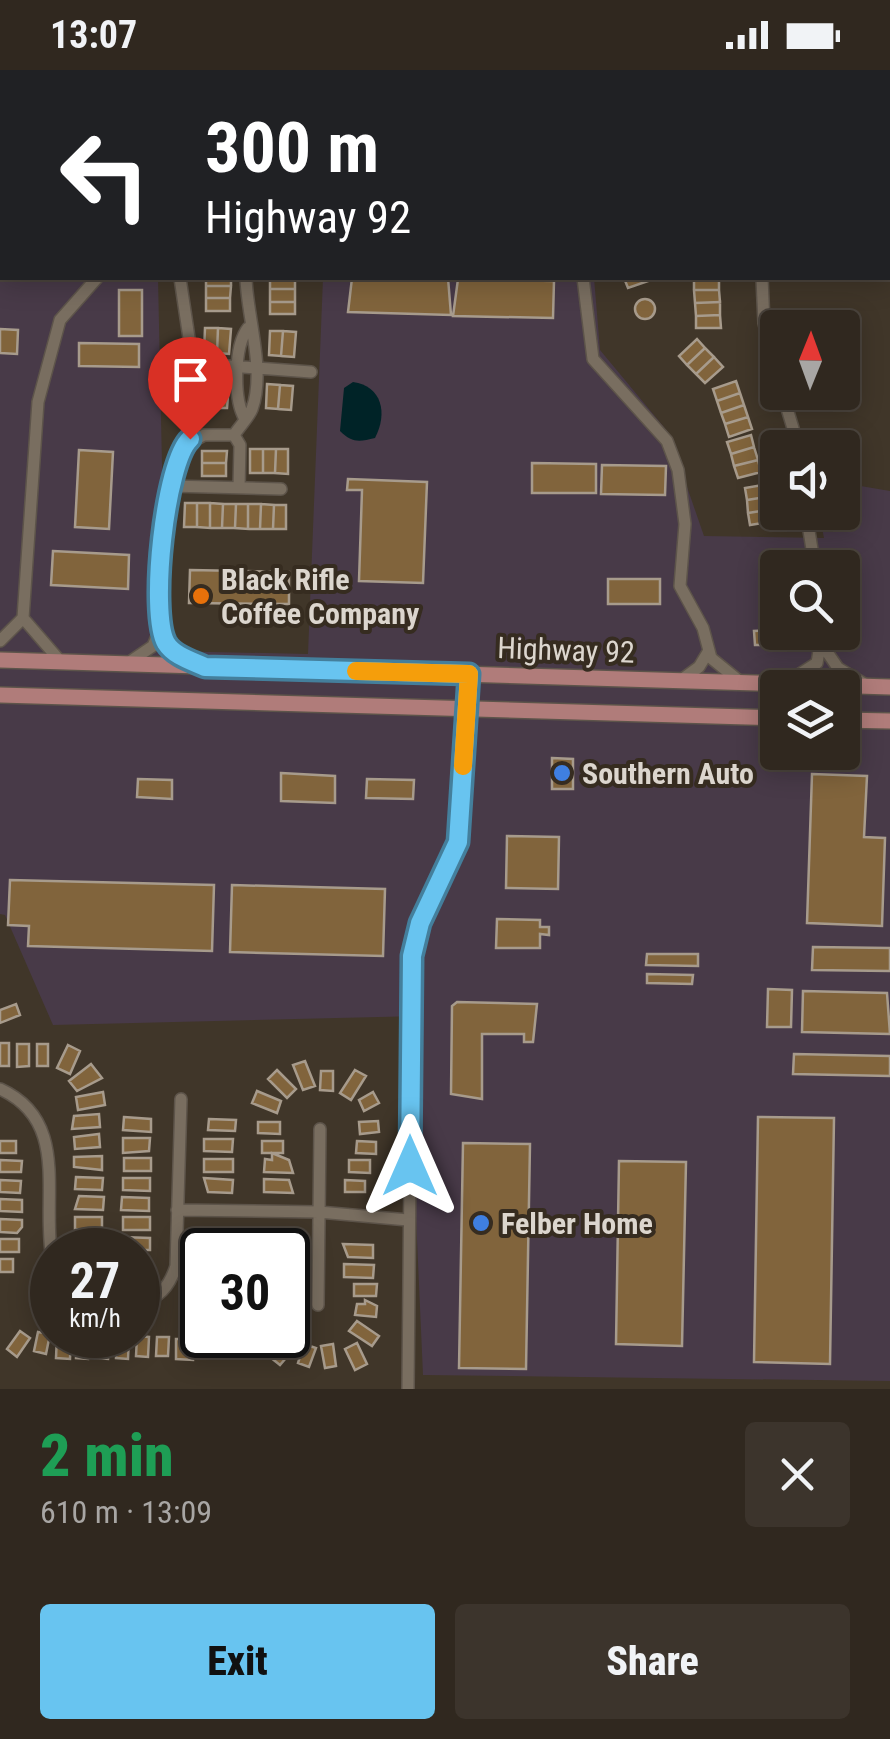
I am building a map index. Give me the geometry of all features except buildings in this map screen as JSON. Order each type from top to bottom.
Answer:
[{"type":"main road","name":"Highway 92","points":[[0,660],[760,683]]},
{"type":"main road","name":"Highway 92","points":[[860,686],[890,687]]},
{"type":"main road","name":"Highway 92","points":[[0,695],[760,718]]},
{"type":"main road","points":[[860,717],[890,711]]},
{"type":"main road","points":[[860,721],[890,722]]},
{"type":"street","points":[[61,662],[36,638],[23,618],[38,402],[60,320],[96,280]]},
{"type":"street","points":[[180,280],[192,358],[202,364],[310,372]]},
{"type":"street","points":[[127,663],[153,646],[160,629],[164,522],[174,463],[190,439],[234,434],[252,410],[256,338],[248,328],[246,280]]},
{"type":"street","points":[[583,280],[593,359],[667,441],[678,470],[685,524],[680,586],[702,628],[708,652],[720,668],[743,683]]},
{"type":"street","points":[[762,280],[763,310]]},
{"type":"street","points":[[245,419],[238,407],[241,337],[248,328]]},
{"type":"street","points":[[234,434],[240,445],[239,488]]},
{"type":"street","points":[[172,486],[282,489]]},
{"type":"street","points":[[0,641],[23,618]]},
{"type":"street","points":[[160,629],[168,646],[205,667]]},
{"type":"street","points":[[826,650],[838,668],[870,686]]},
{"type":"street","points":[[680,681],[699,667],[708,652]]},
{"type":"street","points":[[408,1389],[412,956],[420,923],[458,842],[469,674]]},
{"type":"street","points":[[0,1089],[24,1101],[38,1116],[48,1170],[51,1228]]},
{"type":"street","points":[[160,1294],[170,1284],[176,1266],[181,1099]]},
{"type":"street","points":[[318,1305],[320,1129]]},
{"type":"street","points":[[178,1210],[318,1212],[408,1220]]},
{"type":"shaded area","points":[[0,280],[158,280],[166,651],[308,654],[323,280],[594,280],[600,350],[668,432],[704,536],[824,538],[822,530],[860,530],[860,486],[890,491],[890,1381],[423,1375],[412,1126],[420,1016],[53,1025],[5,915],[0,914]]},
{"type":"water","points":[[353,382],[370,389],[380,402],[381,419],[375,438],[356,441],[340,431],[344,388]]},
{"type":"slow traffic","points":[[356,671],[469,674],[463,766]]},
{"type":"place","name":"Black Rifle Coffee Company","points":[[201,596]]},
{"type":"place","name":"Southern Auto","points":[[562,773]]},
{"type":"place","name":"Felber Home","points":[[481,1223]]},
{"type":"route","points":[[190,439],[180,448],[174,463],[164,522],[160,629],[168,646],[205,667],[469,674],[460,833],[451,866],[420,923],[412,956],[410,1166]]}]
